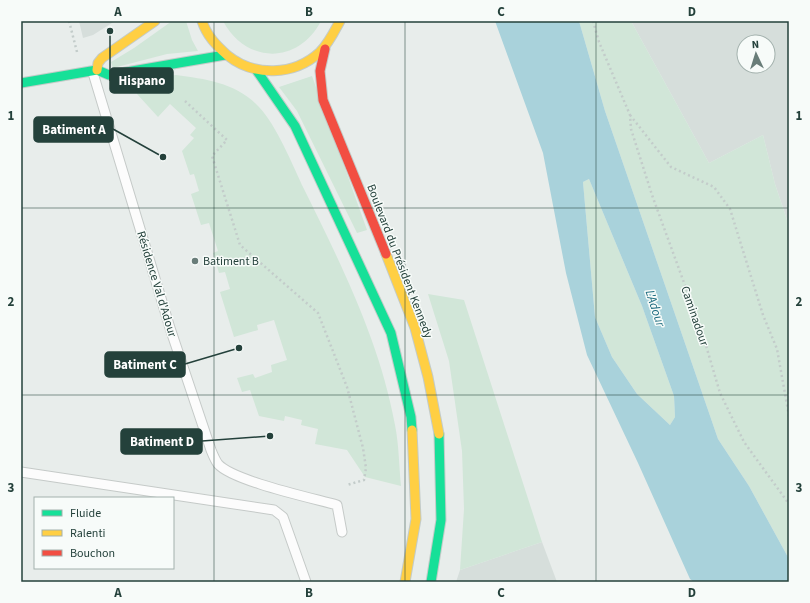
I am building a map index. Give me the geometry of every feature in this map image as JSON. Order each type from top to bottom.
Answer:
[{"type":"main road","points":[[95,70],[102,58],[155,21]]},
{"type":"main road","points":[[202,21],[212,41],[225,55],[240,65],[257,70],[282,71],[306,64],[325,48],[336,33],[340,21]]},
{"type":"main road","name":"Boulevard du Président Kennedy","points":[[325,48],[320,71],[323,100],[415,328],[436,416],[441,472],[441,520],[431,582]]},
{"type":"main road","points":[[21,83],[95,70],[109,75],[225,55]]},
{"type":"main road","points":[[257,70],[295,126],[391,333],[411,417],[416,520],[405,582]]},
{"type":"lane","name":"Résidence Val d'Adour","points":[[95,70],[170,328],[211,450],[219,464],[231,473],[246,479],[337,505],[342,532]]},
{"type":"lane","points":[[21,472],[274,510],[283,517],[306,582]]},
{"type":"path","points":[[69,21],[83,72]]},
{"type":"path","name":"Caminadour","points":[[593,21],[599,42],[630,115],[671,167],[714,187],[730,209],[763,315],[777,349],[789,416]]},
{"type":"path","points":[[185,101],[227,140],[212,156],[240,245],[318,313],[347,387],[363,448],[366,468],[364,480],[347,486]]},
{"type":"path","name":"Caminadour","points":[[630,115],[631,130],[652,195],[702,332],[720,393],[744,442],[789,504]]},
{"type":"shaded area","points":[[79,21],[115,21],[93,35],[83,38]]},
{"type":"shaded area","points":[[631,21],[789,21],[789,226],[775,184],[763,135],[709,163]]},
{"type":"shaded area","points":[[542,542],[557,582],[456,582],[460,570]]},
{"type":"green space","points":[[172,21],[186,21],[192,40],[198,51],[167,54],[113,68],[111,62],[134,48]]},
{"type":"green space","points":[[223,21],[321,21],[311,35],[299,46],[286,52],[272,54],[258,51],[245,45],[233,35]]},
{"type":"green space","points":[[579,21],[631,21],[709,163],[763,135],[775,184],[789,226],[789,559],[749,486],[718,439],[605,111]]},
{"type":"green space","points":[[176,75],[199,78],[231,87],[241,92],[259,107],[272,124],[332,246],[358,304],[380,364],[395,425],[401,486],[365,477],[347,450],[315,444],[318,429],[301,425],[302,420],[285,416],[284,421],[259,416],[250,390],[242,392],[237,378],[253,374],[255,378],[272,372],[271,365],[287,360],[274,320],[257,325],[258,330],[234,337],[220,292],[230,289],[225,272],[219,273],[213,253],[218,251],[209,223],[201,225],[191,194],[199,191],[194,174],[190,175],[182,151],[194,138],[190,135],[196,128],[170,104],[158,117],[137,94],[135,80]]},
{"type":"green space","points":[[312,76],[367,230],[357,233],[297,111],[279,87]]},
{"type":"green space","points":[[589,179],[642,306],[674,396],[675,417],[670,425],[637,394],[612,357],[595,317],[583,182]]},
{"type":"green space","points":[[428,294],[464,300],[542,542],[460,570],[464,509],[462,451],[449,361]]},
{"type":"water","name":"L'Adour","points":[[495,21],[579,21],[605,111],[718,439],[749,486],[789,559],[789,582],[694,582],[690,579],[638,463],[587,355],[566,273],[543,153]],"holes":[[[589,179],[642,306],[674,396],[675,417],[670,425],[637,394],[612,357],[595,317],[583,182]]]},
{"type":"traffic: fast","points":[[21,83],[97,70],[109,75],[225,55]]},
{"type":"traffic: fast","points":[[257,71],[295,126],[391,333],[411,417],[412,430]]},
{"type":"traffic: fast","points":[[431,582],[441,520],[439,434]]},
{"type":"traffic: slow","points":[[97,70],[98,63],[102,58],[155,21]]},
{"type":"traffic: slow","points":[[202,21],[212,40],[227,55],[249,67],[274,71],[298,66],[310,60],[326,45],[340,21]]},
{"type":"traffic: slow","points":[[386,254],[415,328],[428,377],[439,434]]},
{"type":"traffic: slow","points":[[405,582],[416,519],[412,430]]},
{"type":"traffic: jam","points":[[325,49],[320,71],[323,100],[386,254]]},
{"type":"place","name":"Hispano","points":[[110,31]]},
{"type":"place","name":"Batiment A","points":[[163,157]]},
{"type":"place","name":"Batiment B","points":[[195,261]]},
{"type":"place","name":"Batiment C","points":[[239,348]]},
{"type":"place","name":"Batiment D","points":[[270,436]]}]
